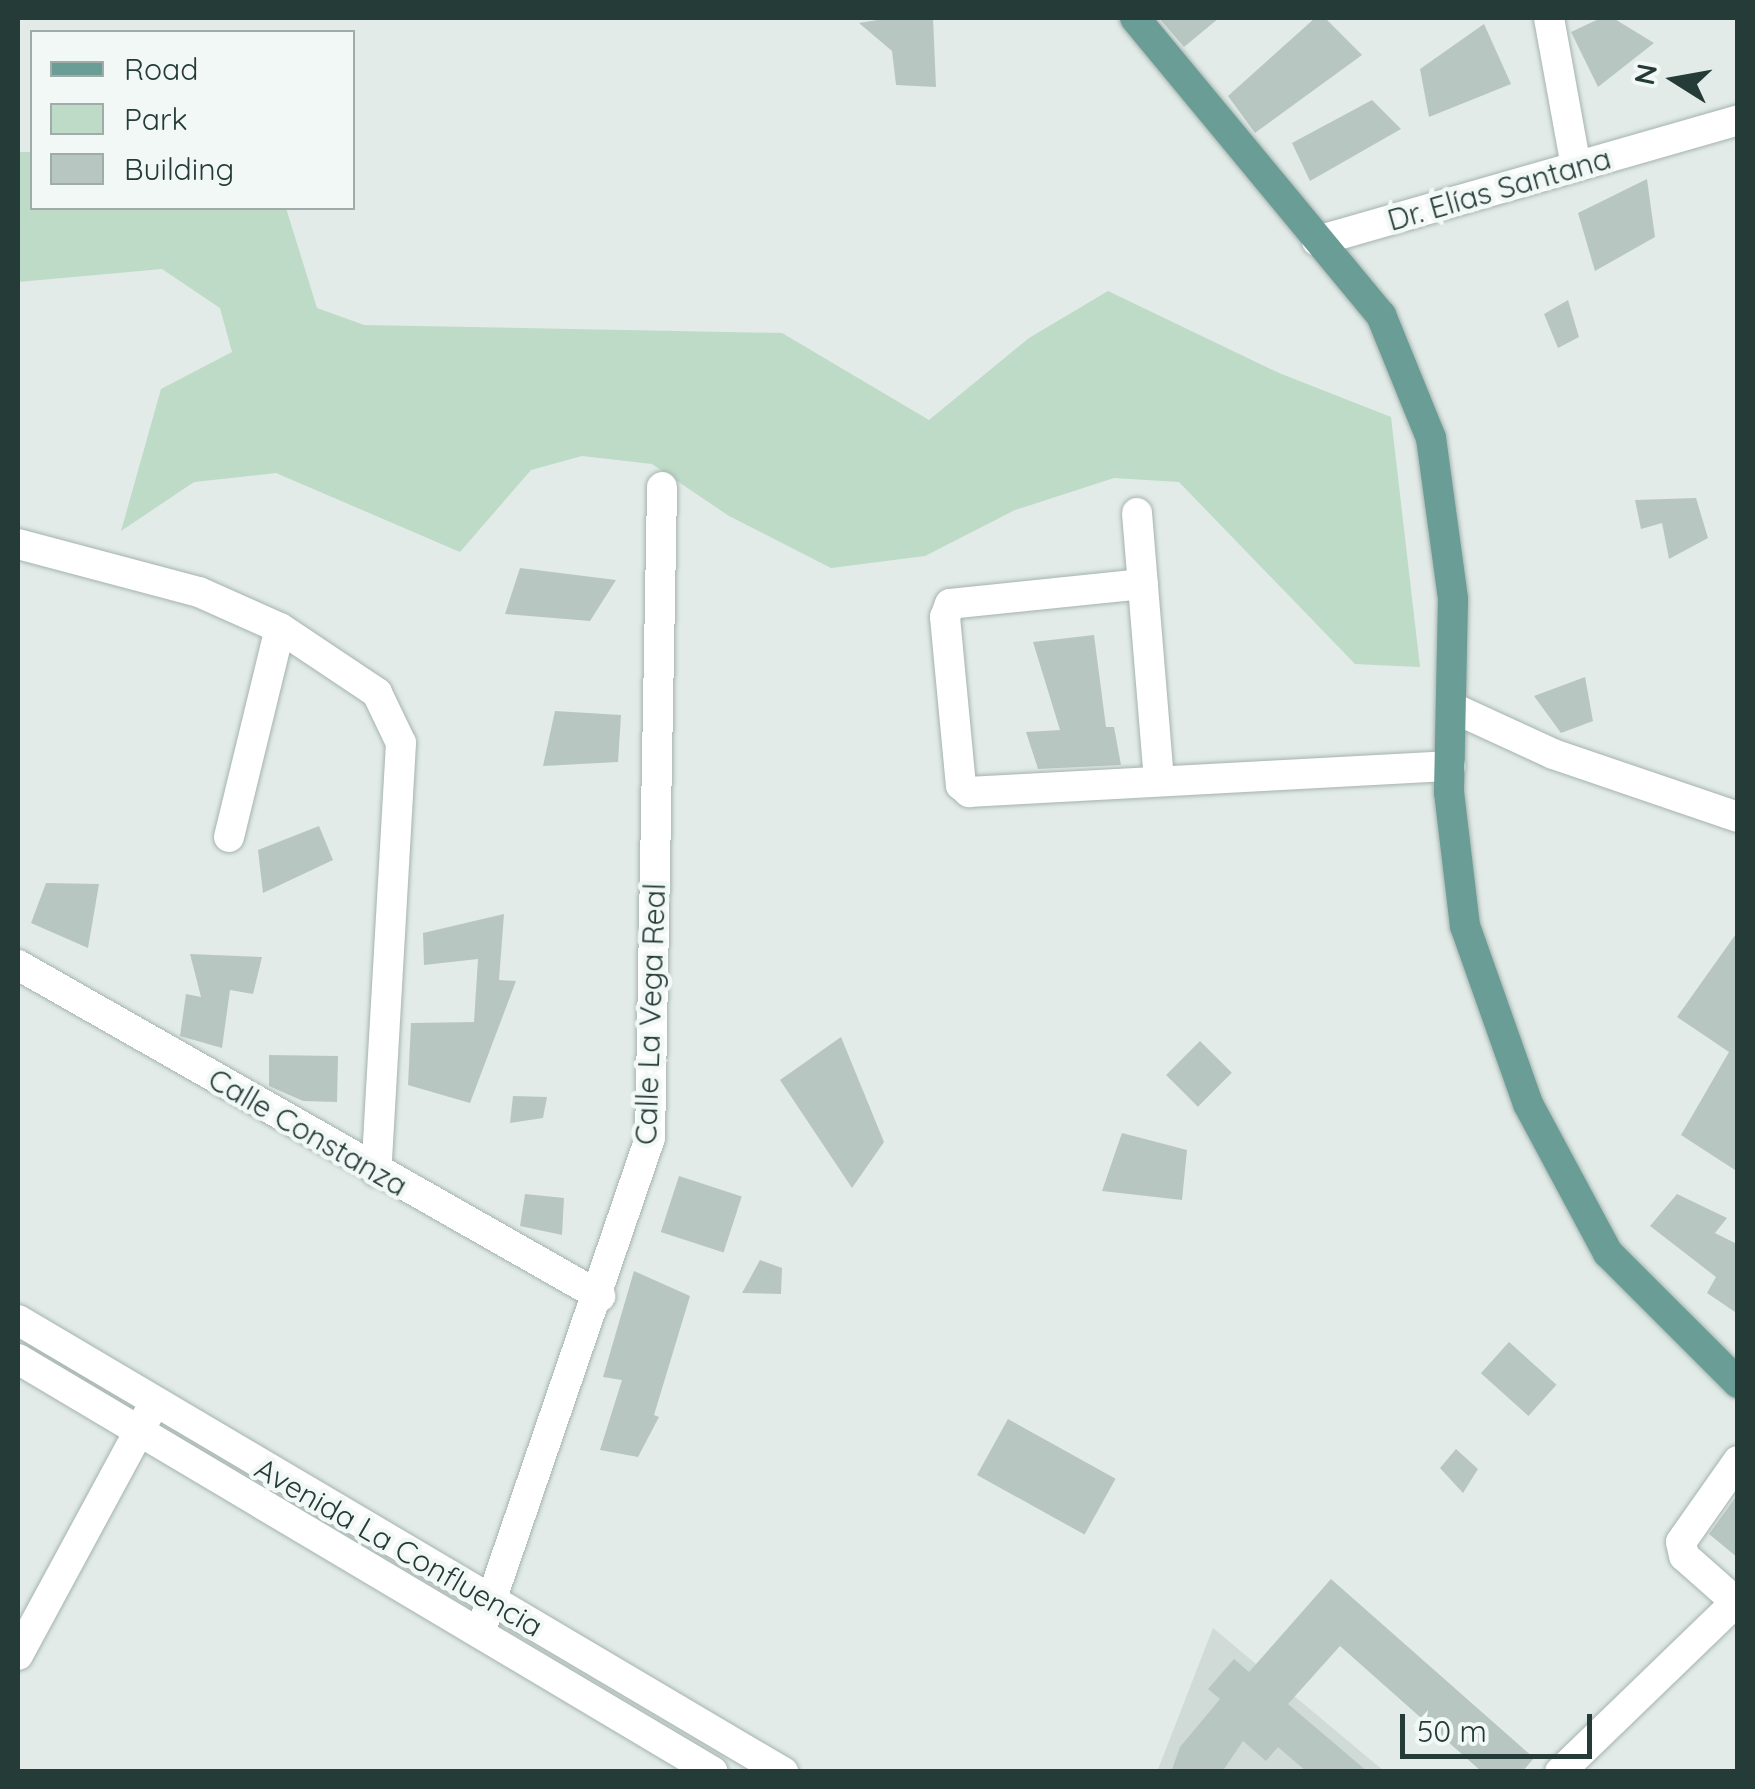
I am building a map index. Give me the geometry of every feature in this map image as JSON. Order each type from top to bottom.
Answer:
[{"type":"main road","points":[[1136,18],[1381,315],[1431,438],[1453,599],[1450,766],[1465,926],[1528,1104],[1608,1253],[1738,1384]]},
{"type":"street","points":[[1549,18],[1576,167]]},
{"type":"street","name":"Dr. Elías Santana","points":[[1317,241],[1738,120]]},
{"type":"street","name":"Calle La Vega Real","points":[[480,1633],[600,1296],[650,1138],[662,487]]},
{"type":"street","points":[[1137,513],[1159,779]]},
{"type":"street","points":[[18,544],[200,592],[280,628],[377,694],[401,743],[376,1170]]},
{"type":"street","points":[[1143,584],[961,599],[950,604],[945,617],[961,785],[969,792],[1450,766]]},
{"type":"street","points":[[229,836],[280,628]]},
{"type":"street","points":[[1453,708],[1553,754],[1738,817]]},
{"type":"street","name":"Calle Constanza","points":[[18,966],[600,1296]]},
{"type":"street","name":"Avenida La Confluencia","points":[[18,1320],[154,1404],[783,1772]]},
{"type":"street","name":"Avenida La Confluencia","points":[[18,1359],[713,1772]]},
{"type":"street","points":[[18,1655],[154,1404]]},
{"type":"street","points":[[1560,1772],[1737,1601],[1684,1556],[1681,1542],[1738,1462]]},
{"type":"shaded area","points":[[1213,1628],[1384,1771],[1157,1772]]},
{"type":"green space","points":[[18,152],[30,152],[30,210],[287,210],[317,308],[364,325],[782,333],[929,420],[1029,338],[1108,291],[1279,373],[1391,417],[1420,667],[1355,664],[1179,482],[1114,478],[1015,510],[925,556],[831,568],[729,516],[652,464],[582,456],[531,470],[460,552],[276,473],[194,482],[121,531],[161,389],[232,352],[220,308],[162,269],[18,282]]},
{"type":"building","points":[[933,18],[936,87],[896,85],[892,51],[859,23]]},
{"type":"building","points":[[1159,18],[1219,18],[1184,47]]},
{"type":"building","points":[[1315,18],[1325,18],[1362,55],[1255,133],[1228,96]]},
{"type":"building","points":[[1601,18],[1613,18],[1654,43],[1598,87],[1571,32]]},
{"type":"building","points":[[1484,24],[1511,84],[1429,117],[1420,69]]},
{"type":"building","points":[[1372,100],[1401,129],[1310,181],[1292,143]]},
{"type":"building","points":[[1647,179],[1655,237],[1595,271],[1578,213]]},
{"type":"building","points":[[1568,300],[1579,337],[1558,348],[1544,314]]},
{"type":"building","points":[[1696,498],[1708,538],[1669,559],[1662,523],[1641,529],[1635,500]]},
{"type":"building","points":[[520,568],[616,580],[590,621],[505,614]]},
{"type":"building","points":[[1094,635],[1106,727],[1114,727],[1121,765],[1038,769],[1026,732],[1060,730],[1033,642]]},
{"type":"building","points":[[1585,677],[1593,721],[1561,733],[1534,696]]},
{"type":"building","points":[[555,711],[621,715],[618,762],[543,766]]},
{"type":"building","points":[[319,826],[333,860],[263,893],[258,850]]},
{"type":"building","points":[[46,883],[99,884],[88,948],[31,923]]},
{"type":"building","points":[[504,914],[499,980],[516,981],[470,1103],[408,1085],[411,1023],[474,1022],[478,959],[424,965],[423,933]]},
{"type":"building","points":[[1738,931],[1738,1172],[1681,1135],[1729,1052],[1677,1017]]},
{"type":"building","points":[[190,954],[262,957],[253,994],[230,990],[222,1048],[180,1036],[186,994],[201,997]]},
{"type":"building","points":[[841,1037],[884,1142],[852,1188],[780,1080]]},
{"type":"building","points":[[1200,1041],[1232,1073],[1198,1107],[1166,1075]]},
{"type":"building","points":[[269,1055],[338,1056],[337,1102],[303,1101],[269,1086]]},
{"type":"building","points":[[513,1096],[547,1097],[543,1118],[510,1123]]},
{"type":"building","points":[[1122,1133],[1187,1150],[1182,1200],[1102,1191]]},
{"type":"building","points":[[679,1176],[742,1196],[724,1253],[661,1232]]},
{"type":"building","points":[[525,1194],[564,1198],[562,1235],[520,1226]]},
{"type":"building","points":[[1677,1194],[1727,1218],[1715,1233],[1735,1243],[1738,1239],[1738,1314],[1707,1293],[1716,1277],[1650,1226]]},
{"type":"building","points":[[760,1260],[782,1268],[781,1294],[742,1293]]},
{"type":"building","points":[[634,1271],[690,1296],[654,1415],[659,1417],[638,1457],[600,1450],[622,1380],[603,1377]]},
{"type":"building","points":[[1509,1342],[1557,1385],[1528,1416],[1481,1373]]},
{"type":"building","points":[[1008,1419],[1116,1479],[1085,1535],[977,1475]]},
{"type":"building","points":[[1456,1449],[1478,1469],[1463,1493],[1440,1468]]},
{"type":"building","points":[[1738,1494],[1738,1558],[1709,1534]]},
{"type":"building","points":[[1331,1579],[1534,1758],[1522,1772],[1482,1772],[1340,1646],[1288,1704],[1368,1772],[1307,1772],[1278,1747],[1266,1761],[1243,1741],[1222,1772],[1171,1772],[1180,1747],[1220,1699],[1208,1689],[1234,1659],[1249,1672]]}]
